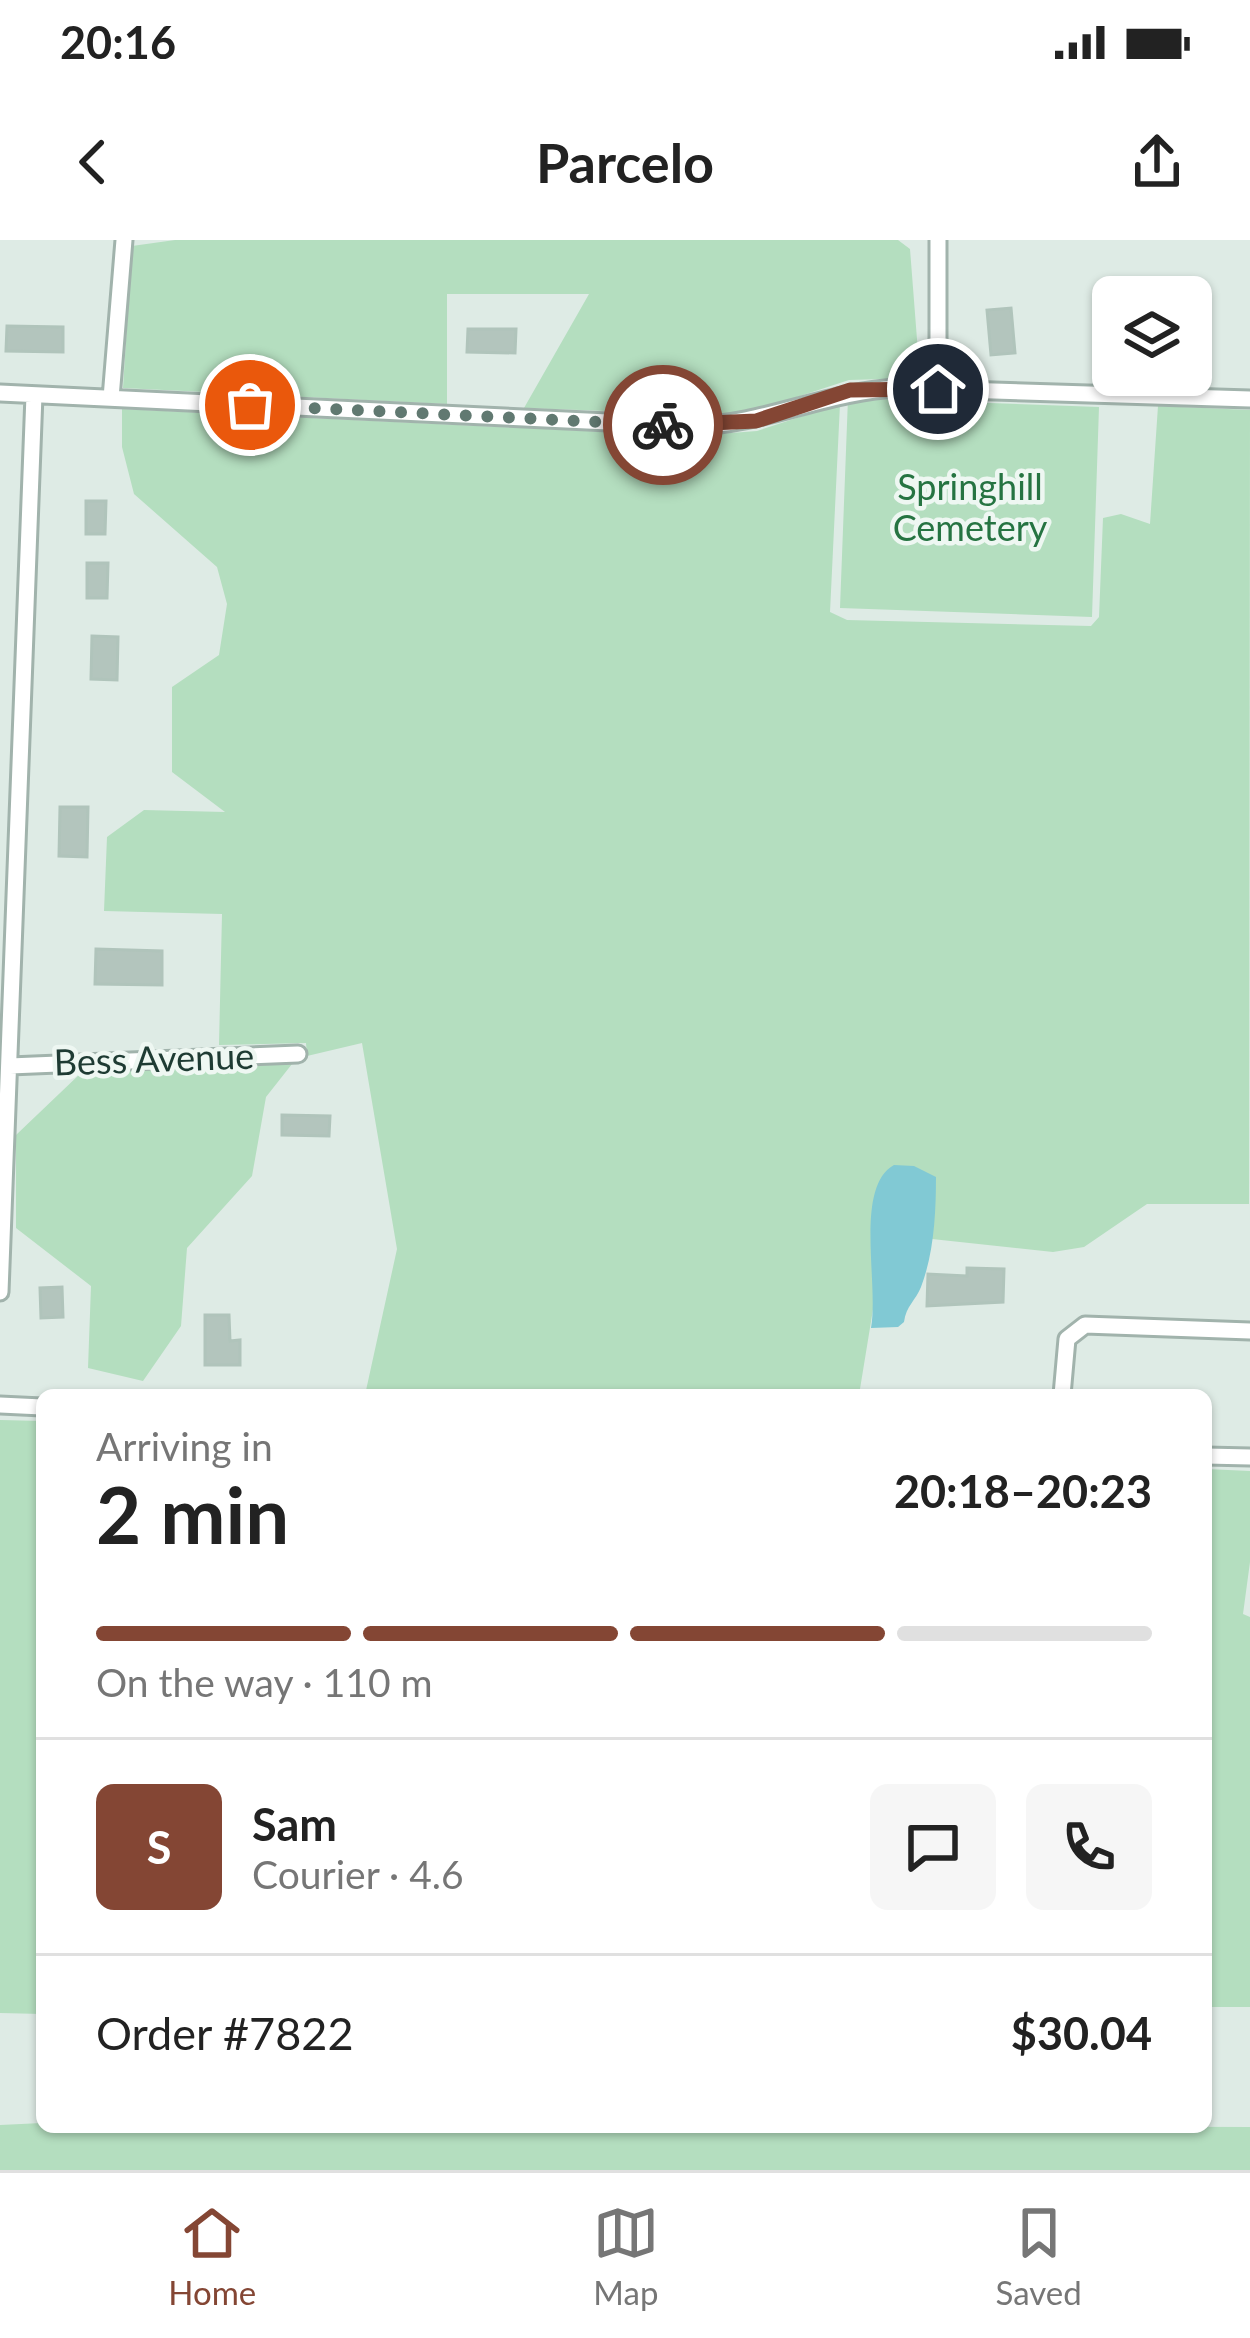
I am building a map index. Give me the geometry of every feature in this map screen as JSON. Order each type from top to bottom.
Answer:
[{"type":"street","points":[[111,398],[124,240]]},
{"type":"street","points":[[938,240],[938,389]]},
{"type":"street","points":[[0,393],[706,426],[756,421],[850,390],[1250,398]]},
{"type":"street","points":[[0,1292],[34,395]]},
{"type":"street","name":"Bess Avenue","points":[[10,1066],[298,1054]]},
{"type":"street","points":[[1063,1389],[1067,1339],[1085,1325],[1250,1331]]},
{"type":"street","points":[[0,1406],[36,1407]]},
{"type":"street","points":[[1212,1456],[1250,1457]]},
{"type":"green space","points":[[175,240],[898,240],[910,249],[920,378],[849,380],[754,411],[720,415],[524,408],[589,294],[447,294],[447,404],[123,388],[132,246]]},
{"type":"green space","name":"Springhill Cemetery","points":[[848,398],[1099,407],[1092,617],[840,608]]},
{"type":"green space","points":[[840,404],[830,612],[847,620],[1091,626],[1099,617],[1103,518],[1121,514],[1150,524],[1158,406],[1250,410],[1249,1204],[1147,1204],[1084,1247],[1053,1252],[932,1239],[936,1177],[871,1221],[876,1291],[860,1389],[366,1389],[397,1249],[362,1043],[307,1056],[306,1043],[219,1045],[222,914],[104,911],[107,837],[144,810],[225,812],[172,772],[172,687],[219,655],[227,604],[217,567],[134,494],[122,447],[122,409],[691,436],[757,431]]},
{"type":"green space","points":[[292,1064],[266,1097],[252,1176],[187,1248],[181,1326],[143,1381],[88,1368],[91,1286],[16,1228],[16,1135],[82,1072]]},
{"type":"green space","points":[[0,1420],[36,1421],[36,2014],[0,2013]]},
{"type":"green space","points":[[1212,1469],[1250,1471],[1250,1562],[1243,1614],[1250,1617],[1250,2007],[1212,2007]]},
{"type":"green space","points":[[36,2123],[36,2133],[1212,2133],[1212,2127],[1250,2127],[1250,2170],[0,2170],[0,2125]]},
{"type":"water","points":[[894,1165],[914,1166],[936,1177],[935,1219],[925,1274],[904,1322],[898,1327],[871,1328],[871,1215],[882,1177]]},
{"type":"building","points":[[1011,308],[1015,353],[991,355],[987,310]]},
{"type":"building","points":[[7,326],[63,327],[63,352],[6,351]]},
{"type":"building","points":[[468,329],[516,329],[515,353],[467,352]]},
{"type":"building","points":[[86,501],[106,501],[105,534],[86,534]]},
{"type":"building","points":[[87,563],[108,563],[107,598],[87,598]]},
{"type":"building","points":[[92,636],[118,637],[117,680],[91,679]]},
{"type":"building","points":[[60,807],[88,807],[87,857],[59,856]]},
{"type":"building","points":[[96,949],[162,951],[162,985],[95,984]]},
{"type":"building","points":[[282,1115],[330,1116],[329,1136],[282,1135]]},
{"type":"building","points":[[967,1268],[1004,1269],[1003,1302],[927,1306],[928,1274],[967,1276]]},
{"type":"building","points":[[62,1287],[63,1317],[41,1318],[40,1288]]},
{"type":"building","points":[[205,1315],[229,1315],[230,1341],[240,1340],[240,1365],[205,1365]]},
{"type":"way so far","points":[[250,405],[663,425]]},
{"type":"route","points":[[663,425],[756,421],[850,390],[938,389]]}]
